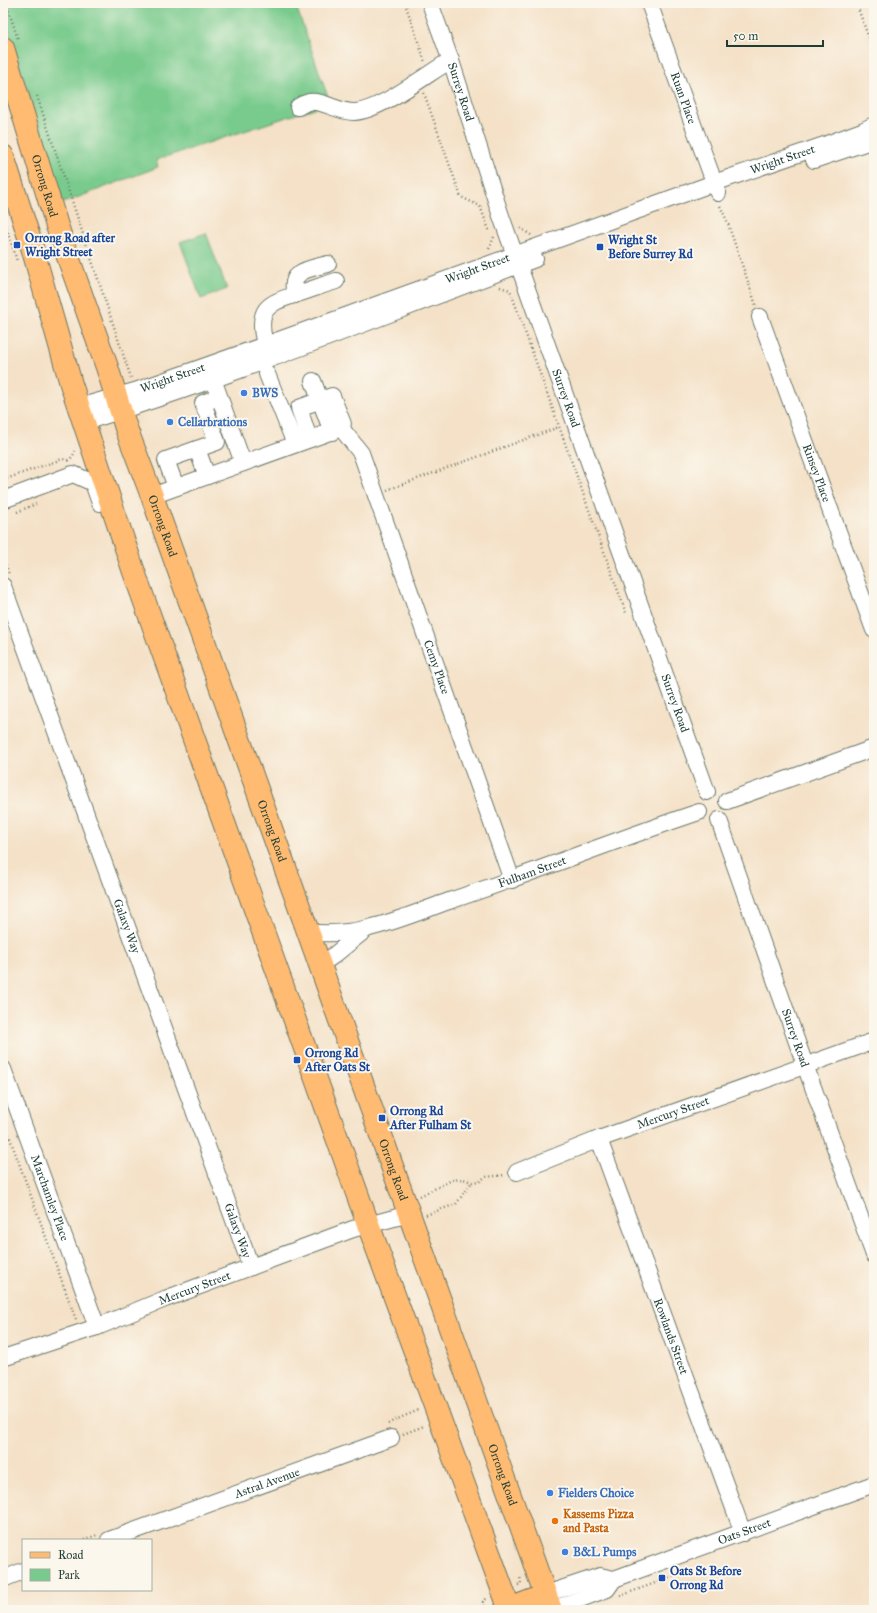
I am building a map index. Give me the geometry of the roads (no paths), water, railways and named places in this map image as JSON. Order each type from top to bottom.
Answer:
[{"type":"highway","name":"Orrong Road","points":[[11,44],[57,226],[119,404],[320,965],[417,1209],[550,1606]]},
{"type":"highway","points":[[3,156],[81,415],[128,554],[507,1609]]},
{"type":"main road","name":"Oats Street","points":[[507,1609],[550,1606]]},
{"type":"street","name":"Surrey Road","points":[[430,3],[451,60],[495,200],[516,260],[707,792]]},
{"type":"street","name":"Ruan Place","points":[[649,3],[715,190]]},
{"type":"street","points":[[298,107],[310,102],[320,102],[341,110],[354,112],[366,109],[391,98],[451,60]]},
{"type":"street","name":"Wright Street","points":[[715,190],[874,125]]},
{"type":"street","name":"Wright Street","points":[[119,404],[213,379],[268,359],[516,260],[715,190],[874,140]]},
{"type":"street","points":[[295,295],[293,287],[294,280],[299,273],[328,264]]},
{"type":"street","points":[[302,442],[268,359],[262,324],[264,314],[270,305],[336,281]]},
{"type":"street","name":"Rinsey Place","points":[[760,317],[874,630]]},
{"type":"street","name":"Wright Street","points":[[81,415],[268,359]]},
{"type":"street","points":[[213,379],[243,463]]},
{"type":"street","name":"Cemy Place","points":[[313,381],[320,401],[336,430],[361,453],[512,880]]},
{"type":"street","points":[[176,487],[166,460],[217,442],[203,403],[219,397]]},
{"type":"street","points":[[302,442],[299,408],[320,401]]},
{"type":"street","points":[[152,496],[336,430]]},
{"type":"street","points":[[197,449],[207,476]]},
{"type":"street","points":[[3,500],[71,467],[93,483],[111,533],[128,554]]},
{"type":"street","name":"Galaxy Way","points":[[3,586],[251,1267]]},
{"type":"street","points":[[727,801],[874,748]]},
{"type":"street","points":[[707,792],[719,792],[727,801],[727,812],[715,822],[705,820],[699,812],[698,803],[703,794],[707,792]]},
{"type":"street","name":"Fulham Street","points":[[308,932],[325,934],[365,930],[512,880],[699,812]]},
{"type":"street","name":"Surrey Road","points":[[719,820],[805,1065],[874,1255]]},
{"type":"street","name":"Fulham Street","points":[[320,965],[365,930]]},
{"type":"street","name":"Mercury Street","points":[[517,1172],[599,1139],[874,1041]]},
{"type":"street","name":"Marchamley Place","points":[[3,1069],[97,1327]]},
{"type":"street","name":"Rowlands Street","points":[[599,1139],[742,1533]]},
{"type":"street","name":"Mercury Street","points":[[3,1358],[97,1327],[165,1299],[251,1267],[368,1224],[417,1209]]},
{"type":"street","name":"Astral Avenue","points":[[113,1539],[391,1438]]},
{"type":"street","name":"Oats Street","points":[[550,1606],[607,1589],[614,1579],[874,1484]]},
{"type":"street","points":[[3,1579],[22,1571]]},
{"type":"place","name":"Orrong Road after Wright Street","points":[[17,245]]},
{"type":"place","name":"Wright St Before Surrey Rd","points":[[600,247]]},
{"type":"place","name":"BWS","points":[[244,393]]},
{"type":"place","name":"Cellarbrations","points":[[170,422]]},
{"type":"place","name":"Orrong Rd After Oats St","points":[[297,1060]]},
{"type":"place","name":"Orrong Rd After Fulham St","points":[[382,1118]]},
{"type":"place","name":"Fielders Choice","points":[[550,1493]]},
{"type":"place","name":"Kassems Pizza and Pasta","points":[[555,1521]]},
{"type":"place","name":"B&L Pumps","points":[[565,1552]]},
{"type":"place","name":"Oats St Before Orrong Rd","points":[[662,1578]]}]
